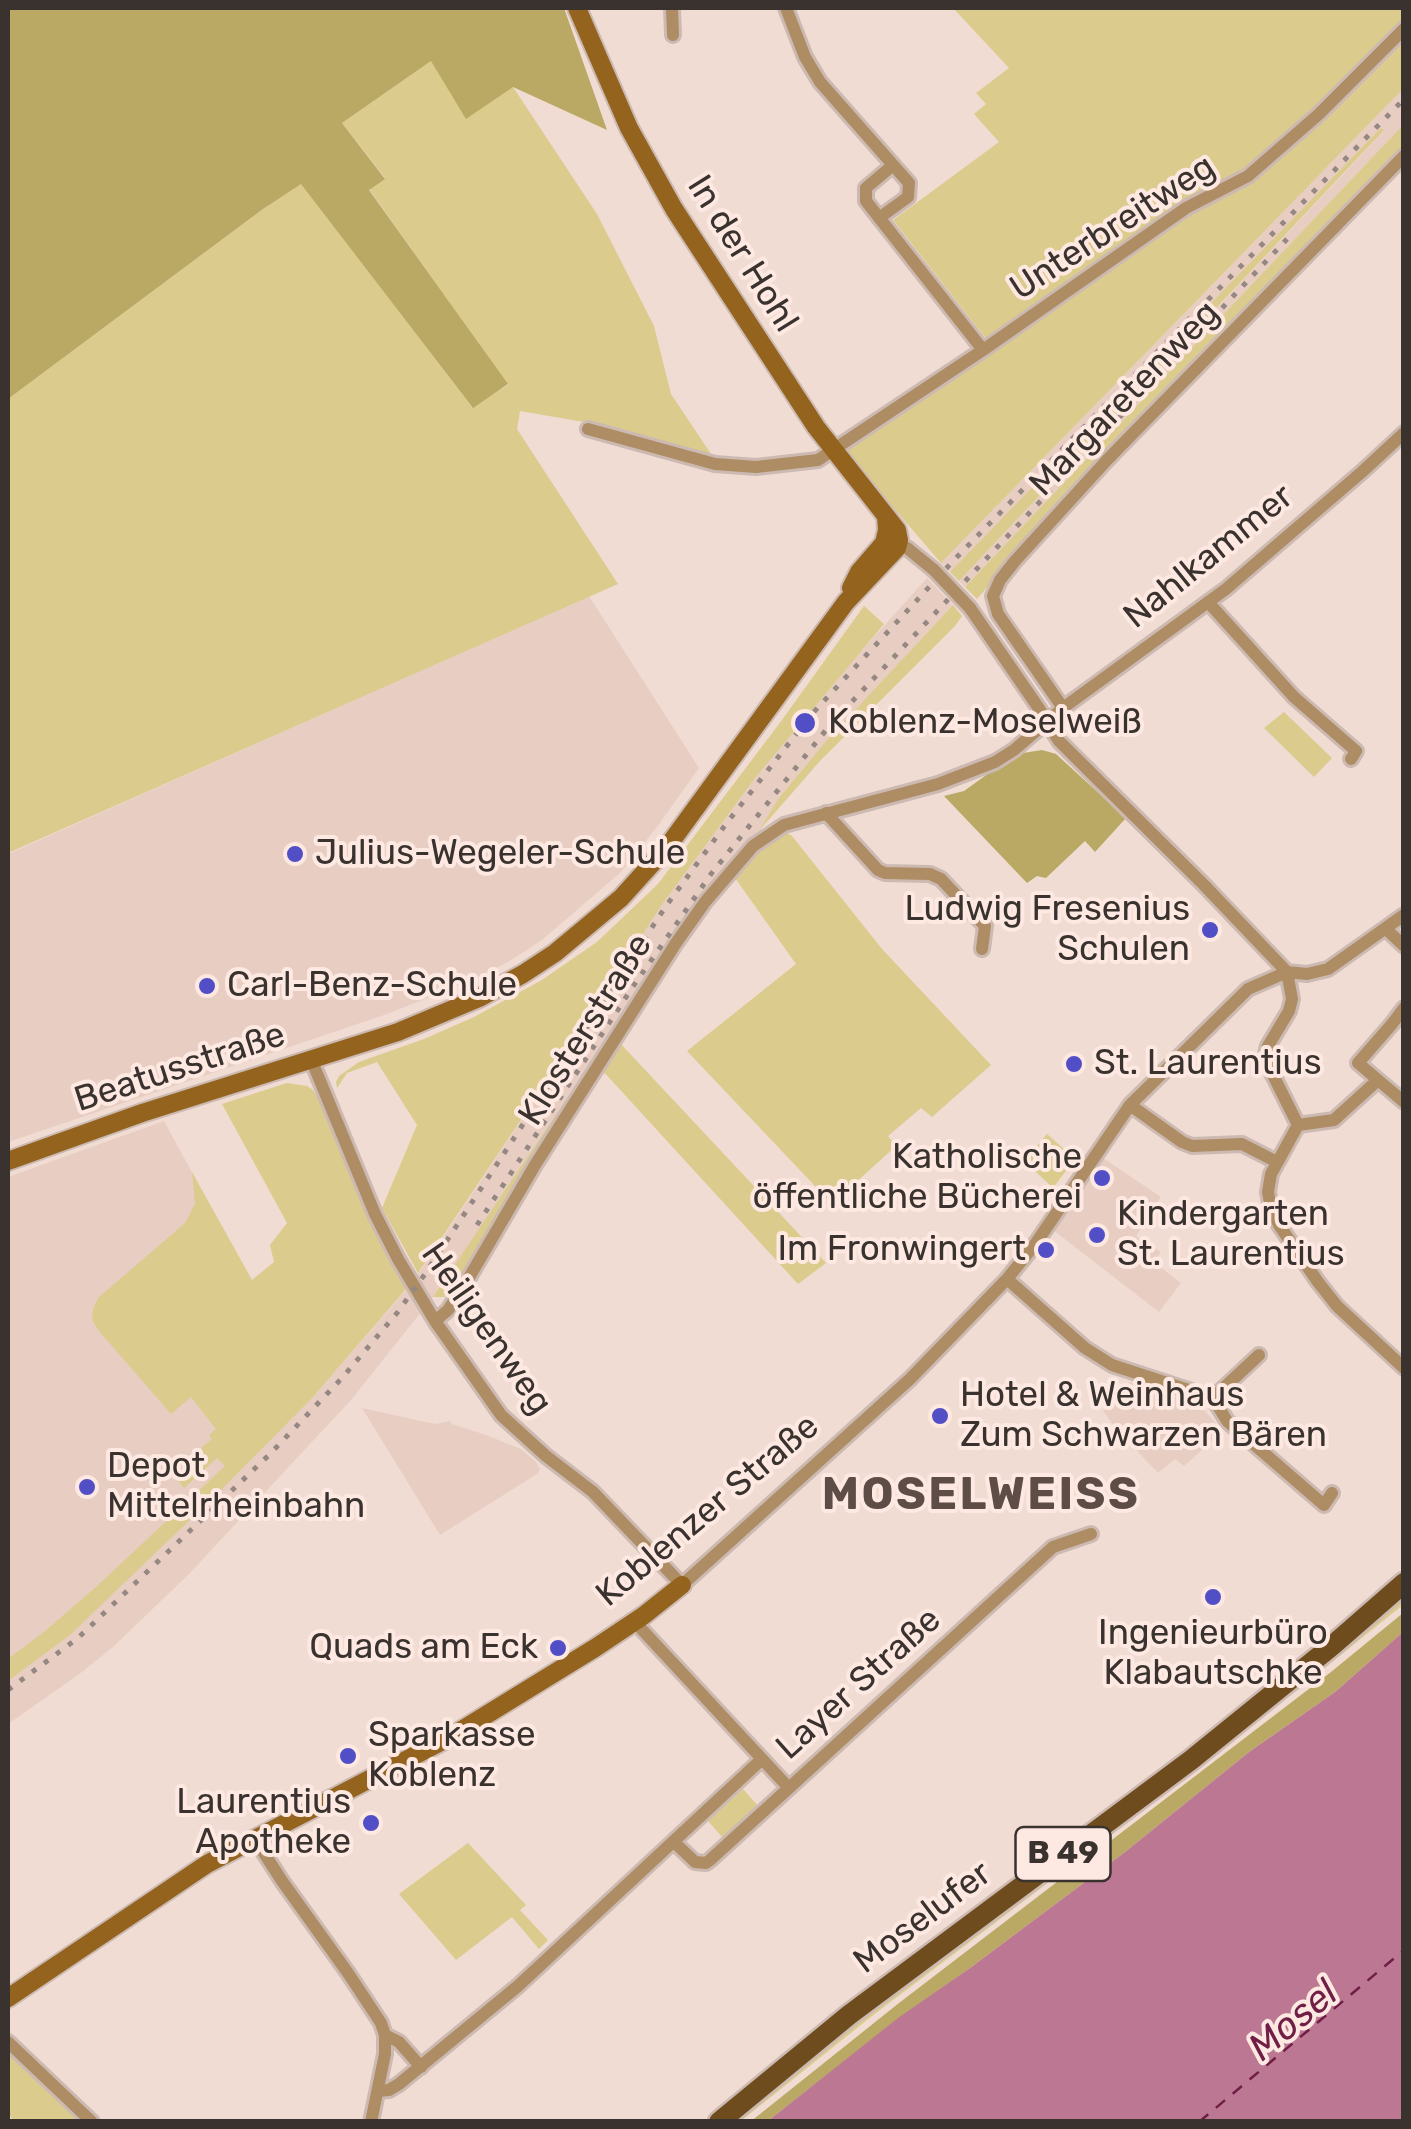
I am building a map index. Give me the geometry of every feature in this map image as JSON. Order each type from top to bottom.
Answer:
[{"type":"main road","name":"Moselufer","points":[[719,2122],[849,2015],[1191,1760],[1333,1646],[1404,1583]]},
{"type":"street","name":"In der Hohl","points":[[576,8],[629,128],[674,209],[834,451],[898,530],[892,542]]},
{"type":"street","points":[[672,8],[673,35]]},
{"type":"street","points":[[786,8],[820,82],[909,183],[910,193],[879,218]]},
{"type":"street","name":"Unterbreitweg","points":[[588,429],[700,460],[743,467],[818,460],[984,350],[1186,208],[1248,176],[1319,114],[1404,29]]},
{"type":"street","name":"Margaretenweg","points":[[1063,708],[998,614],[993,596],[1000,580],[1107,460],[1404,156]]},
{"type":"street","points":[[894,166],[866,188],[866,201],[984,350]]},
{"type":"street","name":"Nahlkammer","points":[[1047,722],[1208,602],[1404,433]]},
{"type":"street","points":[[892,542],[907,548],[934,570],[970,608],[1059,741],[1287,972],[1292,1000],[1266,1061],[1298,1125]]},
{"type":"street","name":"Beatusstraße","points":[[8,1161],[142,1113],[398,1032],[479,998],[534,967],[597,920],[668,846],[846,602],[892,556],[892,542]]},
{"type":"street","points":[[1208,602],[1294,697],[1356,751],[1351,759]]},
{"type":"street","name":"Klosterstraße","points":[[435,1320],[448,1310],[467,1281],[535,1165],[676,943],[753,846],[784,825],[938,784],[994,762],[1047,722]]},
{"type":"street","points":[[826,813],[878,870],[930,874],[941,880],[985,926],[982,950]]},
{"type":"street","name":"Koblenzer Straße","points":[[8,1998],[207,1864],[452,1736],[634,1622],[682,1585],[910,1379],[1007,1279],[1130,1105],[1248,989],[1287,972],[1306,974],[1328,968],[1404,915]]},
{"type":"street","points":[[1386,929],[1404,946]]},
{"type":"street","points":[[1404,1008],[1358,1063],[1404,1102]]},
{"type":"street","name":"Heiligenweg","points":[[312,1060],[375,1214],[398,1259],[500,1415],[593,1492],[682,1585]]},
{"type":"street","points":[[1298,1125],[1334,1120],[1378,1080]]},
{"type":"street","points":[[1130,1105],[1192,1146],[1242,1144],[1277,1162]]},
{"type":"street","points":[[1298,1125],[1271,1174],[1268,1192],[1279,1225],[1338,1306],[1404,1368]]},
{"type":"street","points":[[1007,1279],[1085,1348],[1112,1364],[1213,1398],[1227,1421],[1324,1504],[1332,1493]]},
{"type":"street","points":[[1213,1398],[1259,1356]]},
{"type":"street","name":"Layer Straße","points":[[674,1842],[695,1862],[706,1863],[1053,1547],[1090,1534]]},
{"type":"street","points":[[634,1622],[789,1788]]},
{"type":"street","name":"Layer Straße","points":[[378,2091],[394,2088],[536,1970],[762,1760]]},
{"type":"street","points":[[255,1839],[379,2018],[386,2054],[371,2122]]},
{"type":"street","points":[[385,2036],[399,2042],[421,2066]]},
{"type":"street","points":[[8,2042],[92,2122]]},
{"type":"shaded area","points":[[8,8],[564,8],[607,130],[513,87],[466,119],[431,61],[342,123],[385,179],[369,190],[508,384],[473,408],[301,184],[8,399]]},
{"type":"shaded area","points":[[953,8],[1403,8],[1403,89],[941,563],[843,449],[994,349],[893,220],[999,142],[974,114],[986,104],[976,93],[1009,68]]},
{"type":"shaded area","points":[[431,61],[513,87],[597,214],[654,326],[671,394],[715,460],[584,422],[520,411],[517,429],[618,584],[8,853],[8,399],[301,183],[472,407],[508,385],[369,189],[385,178],[342,123]]},
{"type":"shaded area","points":[[1403,89],[1403,125],[965,587],[959,581],[1384,131],[950,572],[941,563]]},
{"type":"shaded area","points":[[1403,125],[1403,150],[1106,451],[977,599],[965,587]]},
{"type":"shaded area","points":[[1381,128],[1384,130],[959,581],[950,572]]},
{"type":"shaded area","points":[[927,578],[953,605],[826,741],[684,921],[477,1234],[433,1297],[351,1400],[189,1574],[113,1647],[8,1724],[8,1177],[164,1121],[314,1396],[428,1260],[661,906],[755,778]]},
{"type":"shaded area","points":[[589,596],[699,768],[620,873],[542,940],[468,982],[387,1014],[8,1142],[8,854]]},
{"type":"shaded area","points":[[953,605],[962,616],[955,626],[820,761],[758,832],[778,799],[826,741]]},
{"type":"shaded area","points":[[864,606],[884,624],[755,778],[661,906],[418,1273],[382,1208],[417,1125],[377,1062],[347,1073],[337,1088],[339,1076],[359,1062],[474,1017],[542,980],[597,942],[658,884]]},
{"type":"shaded area","points":[[1284,712],[1332,758],[1314,777],[1264,728]]},
{"type":"shaded area","points":[[1042,750],[1056,754],[1126,818],[1095,852],[1085,841],[1046,878],[1037,876],[1027,883],[944,796],[964,791],[1023,753]]},
{"type":"shaded area","name":"St. Laurentius","points":[[787,833],[882,949],[991,1065],[932,1117],[921,1108],[888,1136],[896,1146],[832,1204],[687,1051],[796,964],[733,875],[752,856]]},
{"type":"shaded area","points":[[611,1033],[452,1297],[433,1297]]},
{"type":"shaded area","points":[[619,1042],[826,1263],[798,1284],[602,1070]]},
{"type":"shaded area","points":[[287,1083],[307,1086],[320,1100],[369,1221],[407,1288],[313,1397],[222,1489],[70,1635],[8,1681],[8,1659],[96,1587],[225,1466],[217,1458],[184,1488],[176,1478],[204,1453],[201,1448],[212,1439],[209,1435],[216,1429],[191,1397],[171,1414],[99,1331],[92,1320],[93,1309],[98,1298],[185,1223],[195,1204],[192,1172],[252,1280],[274,1262],[270,1245],[287,1223],[222,1104]]},
{"type":"shaded area","points":[[1047,1134],[1075,1159],[1053,1188],[1022,1159]]},
{"type":"shaded area","name":"Kindergarten St. Laurentius","points":[[1103,1158],[1161,1197],[1136,1236],[1161,1252],[1154,1262],[1181,1283],[1159,1312],[1053,1230]]},
{"type":"shaded area","points":[[1129,1382],[1193,1403],[1223,1431],[1184,1466],[1175,1459],[1158,1473],[1103,1411],[1129,1387]]},
{"type":"shaded area","points":[[362,1408],[435,1424],[450,1421],[521,1449],[540,1469],[440,1535]]},
{"type":"shaded area","points":[[1403,1595],[1403,1605],[1201,1767],[872,2016],[741,2121],[728,2122]]},
{"type":"shaded area","points":[[1403,1613],[1403,1632],[1335,1692],[1249,1752],[1125,1852],[898,2019],[768,2121],[750,2122],[1331,1672]]},
{"type":"shaded area","points":[[743,1789],[758,1806],[723,1838],[708,1821]]},
{"type":"shaded area","points":[[468,1843],[526,1905],[520,1910],[548,1940],[539,1949],[512,1917],[456,1960],[399,1894]]},
{"type":"shaded area","points":[[8,2051],[82,2121],[14,2121],[8,2114]]},
{"type":"water","name":"Mosel","points":[[1403,1632],[1403,2121],[768,2121],[898,2018],[1125,1852],[1249,1752],[1335,1692]]},
{"type":"ferry route","points":[[1199,2122],[1404,1950]]},
{"type":"railway","points":[[8,1690],[78,1638],[270,1454],[342,1378],[425,1274],[666,906],[811,715],[955,559],[1404,99]]},
{"type":"railway","points":[[477,1225],[711,874],[830,725],[1287,239]]},
{"type":"place","name":"Koblenz-Moselweiß","points":[[805,723]]},
{"type":"place","name":"Julius-Wegeler-Schule","points":[[295,854]]},
{"type":"place","name":"Ludwig Fresenius Schulen","points":[[1210,930]]},
{"type":"place","name":"Carl-Benz-Schule","points":[[207,986]]},
{"type":"place","name":"St. Laurentius","points":[[1074,1064]]},
{"type":"place","name":"Katholische öffentliche Bücherei","points":[[1102,1178]]},
{"type":"place","name":"Kindergarten St. Laurentius","points":[[1097,1235]]},
{"type":"place","name":"Im Fronwingert","points":[[1046,1250]]},
{"type":"place","name":"Hotel & Weinhaus Zum Schwarzen Bären","points":[[940,1416]]},
{"type":"place","name":"Depot Mittelrheinbahn","points":[[87,1487]]},
{"type":"place","name":"Ingenieurbüro Klabautschke","points":[[1213,1597]]},
{"type":"place","name":"Quads am Eck","points":[[558,1648]]},
{"type":"place","name":"Sparkasse Koblenz","points":[[348,1756]]},
{"type":"place","name":"Laurentius Apotheke","points":[[371,1823]]},
{"type":"district","name":"MOSELWEISS","points":[[981,1496]]}]
